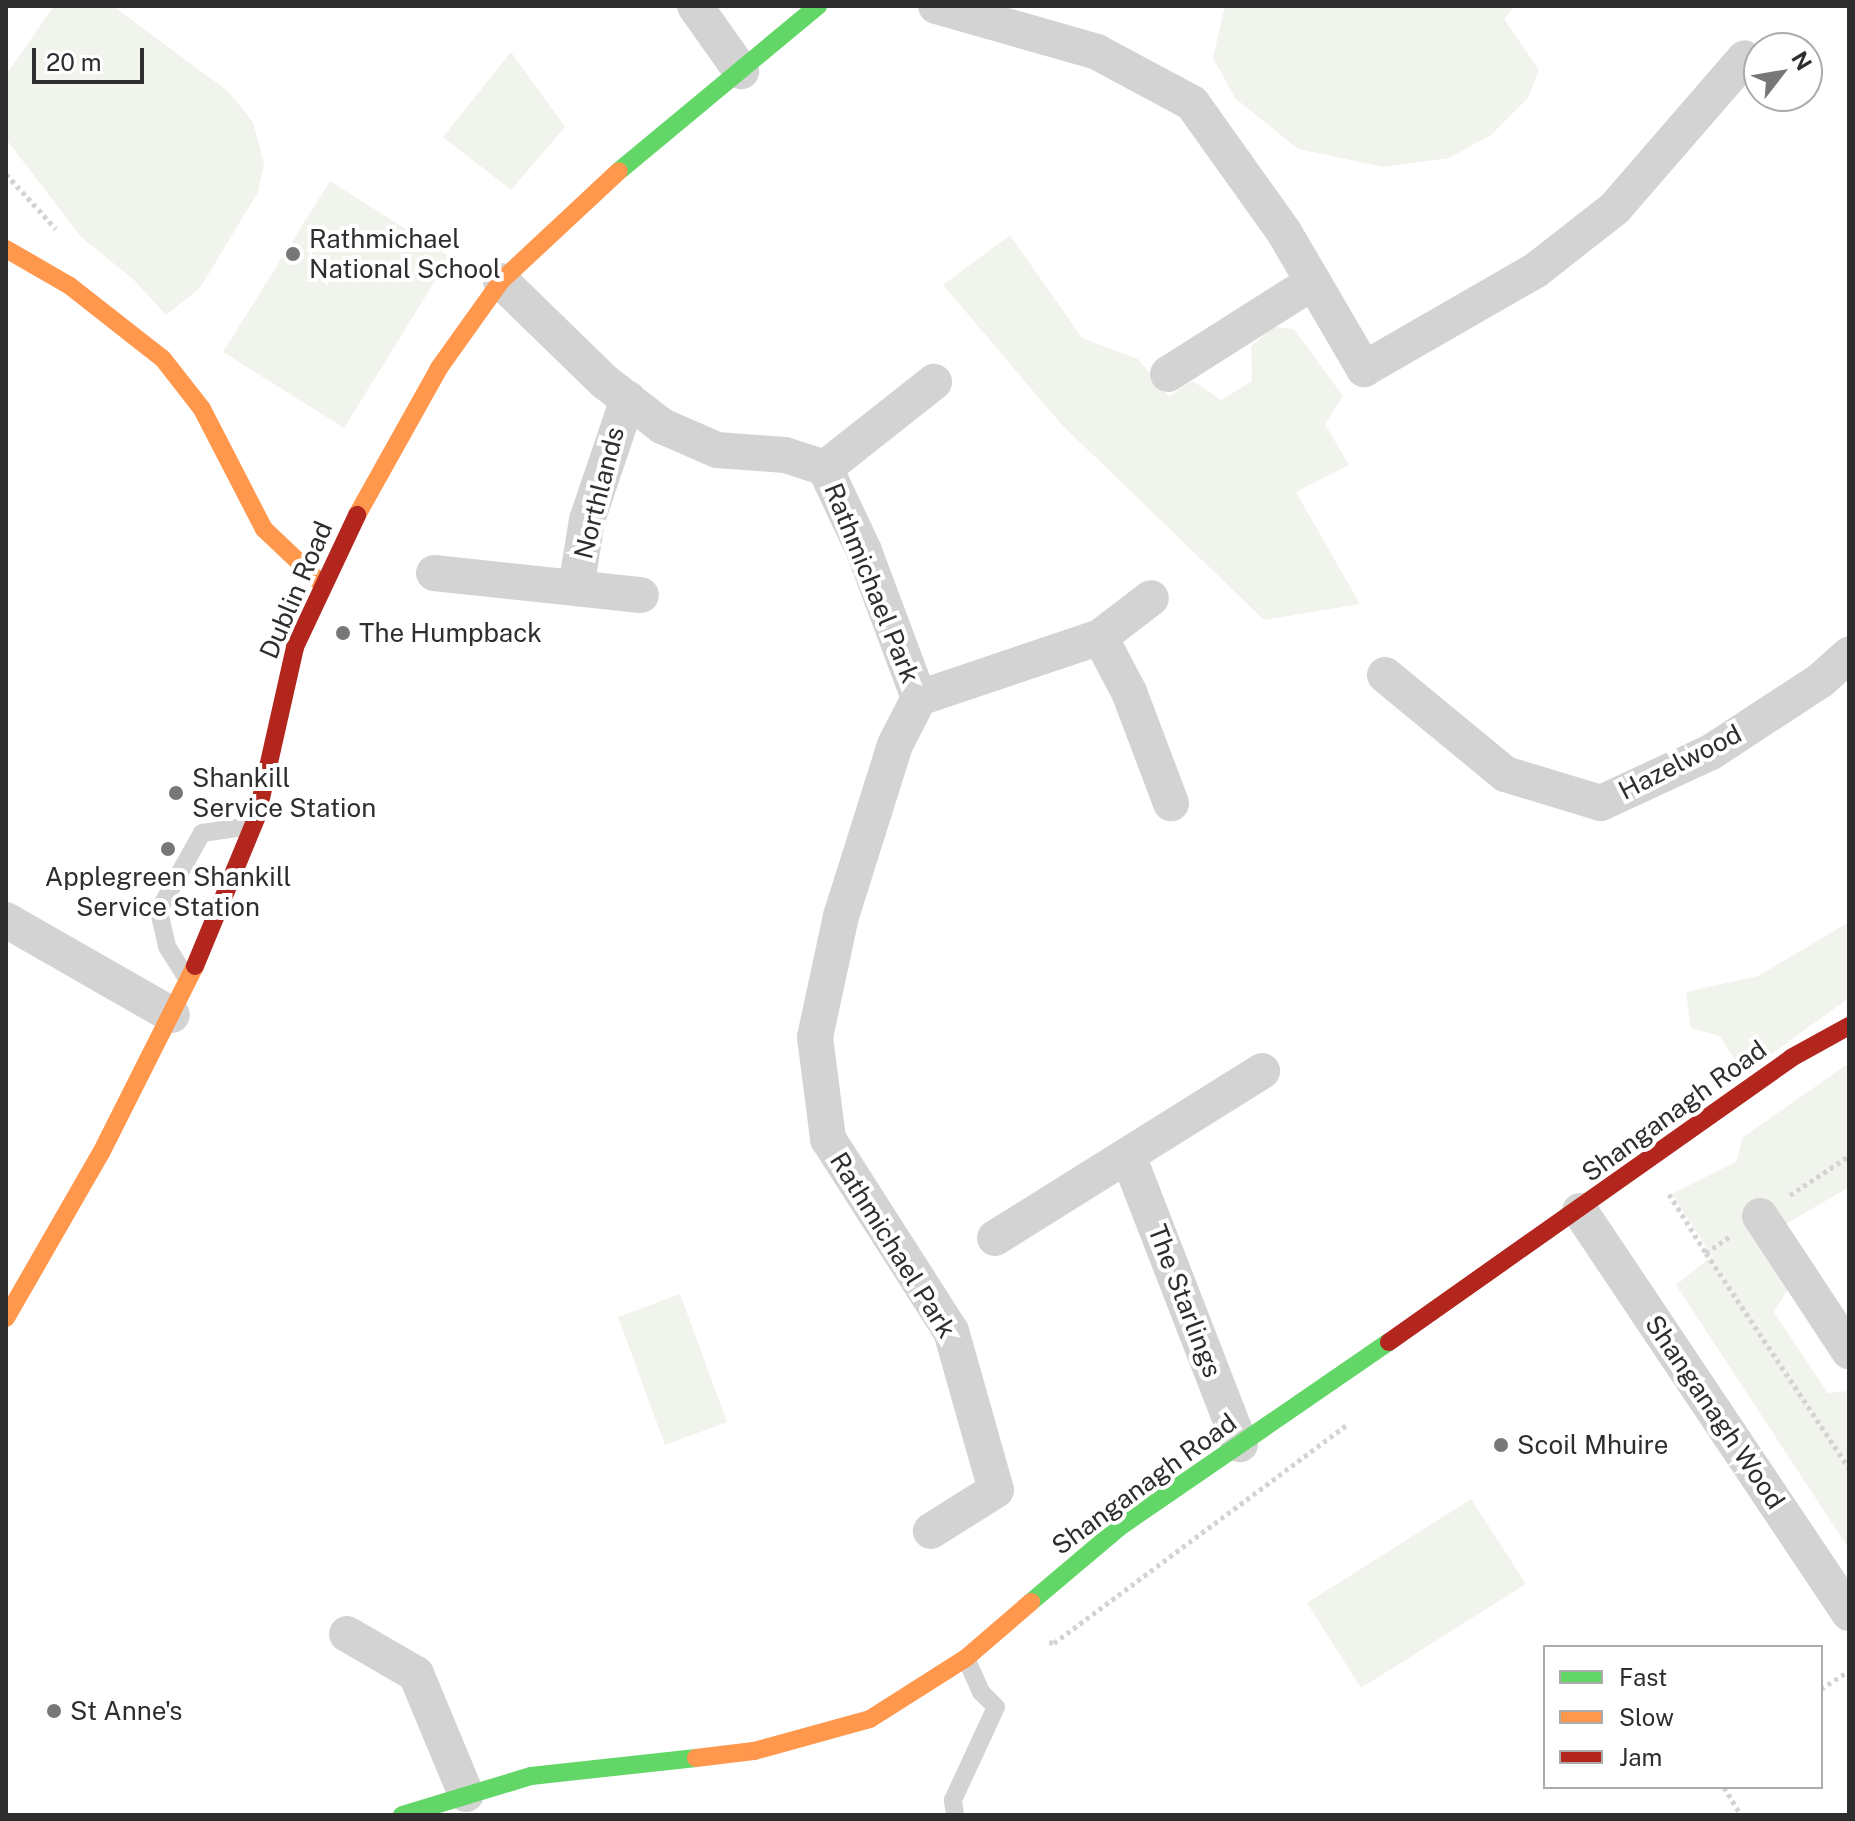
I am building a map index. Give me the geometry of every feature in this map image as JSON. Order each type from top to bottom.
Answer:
[{"type":"main road","name":"Dublin Road","points":[[6,1318],[101,1153],[189,981],[253,826],[295,647],[362,503],[439,368],[501,281],[617,173],[818,6]]},
{"type":"main road","points":[[6,249],[61,281],[123,324],[175,371],[208,419],[264,529],[323,585]]},
{"type":"main road","name":"Shanganagh Road","points":[[402,1815],[531,1776],[754,1751],[870,1719],[966,1658],[1121,1526],[1580,1211],[1791,1058],[1849,1026]]},
{"type":"street","points":[[695,6],[741,71]]},
{"type":"street","points":[[936,6],[1097,52],[1192,103],[1284,232],[1364,369],[1536,270],[1615,208],[1743,60]]},
{"type":"street","name":"Rathmichael Park","points":[[501,281],[628,399],[662,426],[717,450],[785,455],[825,468],[864,551],[919,698]]},
{"type":"street","points":[[1168,374],[1313,282]]},
{"type":"street","name":"Rathmichael Park","points":[[825,468],[934,382]]},
{"type":"street","name":"Northlands","points":[[576,588],[587,520],[628,399]]},
{"type":"street","name":"Northlands","points":[[434,573],[641,595]]},
{"type":"street","name":"Rathmichael Park","points":[[931,1531],[996,1490],[951,1331],[828,1139],[815,1037],[841,916],[895,745],[919,698],[1100,637],[1151,598]]},
{"type":"street","points":[[1100,637],[1129,692],[1171,803]]},
{"type":"street","name":"Hazelwood","points":[[1385,675],[1505,774],[1601,803],[1711,752],[1821,680],[1849,655]]},
{"type":"street","points":[[6,920],[172,1015]]},
{"type":"street","points":[[995,1238],[1129,1158],[1262,1071]]},
{"type":"street","name":"The Starlings","points":[[1129,1158],[1240,1444]]},
{"type":"street","name":"Shanganagh Wood","points":[[1580,1211],[1849,1613]]},
{"type":"street","points":[[1760,1216],[1849,1351]]},
{"type":"street","points":[[347,1634],[416,1674],[466,1794]]},
{"type":"lane","points":[[189,981],[167,946],[159,910],[202,833],[253,826]]},
{"type":"lane","points":[[955,1815],[953,1800],[996,1707],[981,1692],[966,1658]]},
{"type":"path","points":[[1706,1253],[1849,1468]]},
{"type":"path","points":[[1001,1628],[1054,1643],[1353,1420]]},
{"type":"path","points":[[1823,1688],[1849,1671]]},
{"type":"path","points":[[1725,1789],[1741,1815]]},
{"type":"shaded area","points":[[54,6],[113,6],[229,92],[253,122],[264,164],[258,192],[200,288],[166,315],[133,279],[81,237],[6,139],[6,75]]},
{"type":"shaded area","points":[[1225,6],[1515,6],[1504,19],[1539,70],[1528,98],[1491,135],[1449,158],[1383,167],[1298,149],[1235,98],[1213,58]]},
{"type":"shaded area","points":[[511,52],[565,127],[511,190],[443,137]]},
{"type":"shaded area","points":[[330,181],[450,257],[344,428],[223,352]]},
{"type":"shaded area","points":[[1010,235],[1082,338],[1138,359],[1169,396],[1193,381],[1221,400],[1252,381],[1251,346],[1274,327],[1294,329],[1343,396],[1325,424],[1349,465],[1296,492],[1360,604],[1264,620],[1062,425],[943,285]]},
{"type":"shaded area","points":[[1849,922],[1849,998],[1743,1074],[1720,1036],[1691,1028],[1686,992],[1758,976]]},
{"type":"shaded area","points":[[1849,1063],[1849,1187],[1759,1240],[1790,1286],[1774,1312],[1828,1393],[1849,1391],[1849,1549],[1676,1285],[1712,1256],[1672,1194],[1737,1161],[1742,1138]]},
{"type":"shaded area","points":[[680,1294],[727,1422],[665,1445],[618,1317]]},
{"type":"shaded area","points":[[1471,1499],[1526,1584],[1361,1688],[1307,1603]]},
{"type":"traffic: fast","points":[[619,171],[818,6]]},
{"type":"traffic: fast","points":[[1031,1602],[1121,1526],[1389,1342]]},
{"type":"traffic: fast","points":[[402,1815],[531,1776],[696,1758]]},
{"type":"traffic: slow","points":[[357,515],[439,368],[501,281],[619,171]]},
{"type":"traffic: slow","points":[[6,249],[70,286],[163,359],[202,409],[264,529],[323,585]]},
{"type":"traffic: slow","points":[[6,1318],[101,1153],[195,966]]},
{"type":"traffic: slow","points":[[696,1758],[754,1751],[870,1719],[966,1658],[1031,1602]]},
{"type":"traffic: jam","points":[[195,966],[257,816],[295,647],[357,515]]},
{"type":"traffic: jam","points":[[1389,1342],[1791,1058],[1849,1026]]},
{"type":"place","name":"Rathmichael National School","points":[[293,254]]},
{"type":"place","name":"The Humpback","points":[[343,633]]},
{"type":"place","name":"Shankill Service Station","points":[[176,793]]},
{"type":"place","name":"Applegreen Shankill Service Station","points":[[168,849]]},
{"type":"place","name":"Scoil Mhuire","points":[[1501,1445]]},
{"type":"place","name":"St Anne's","points":[[54,1711]]}]
